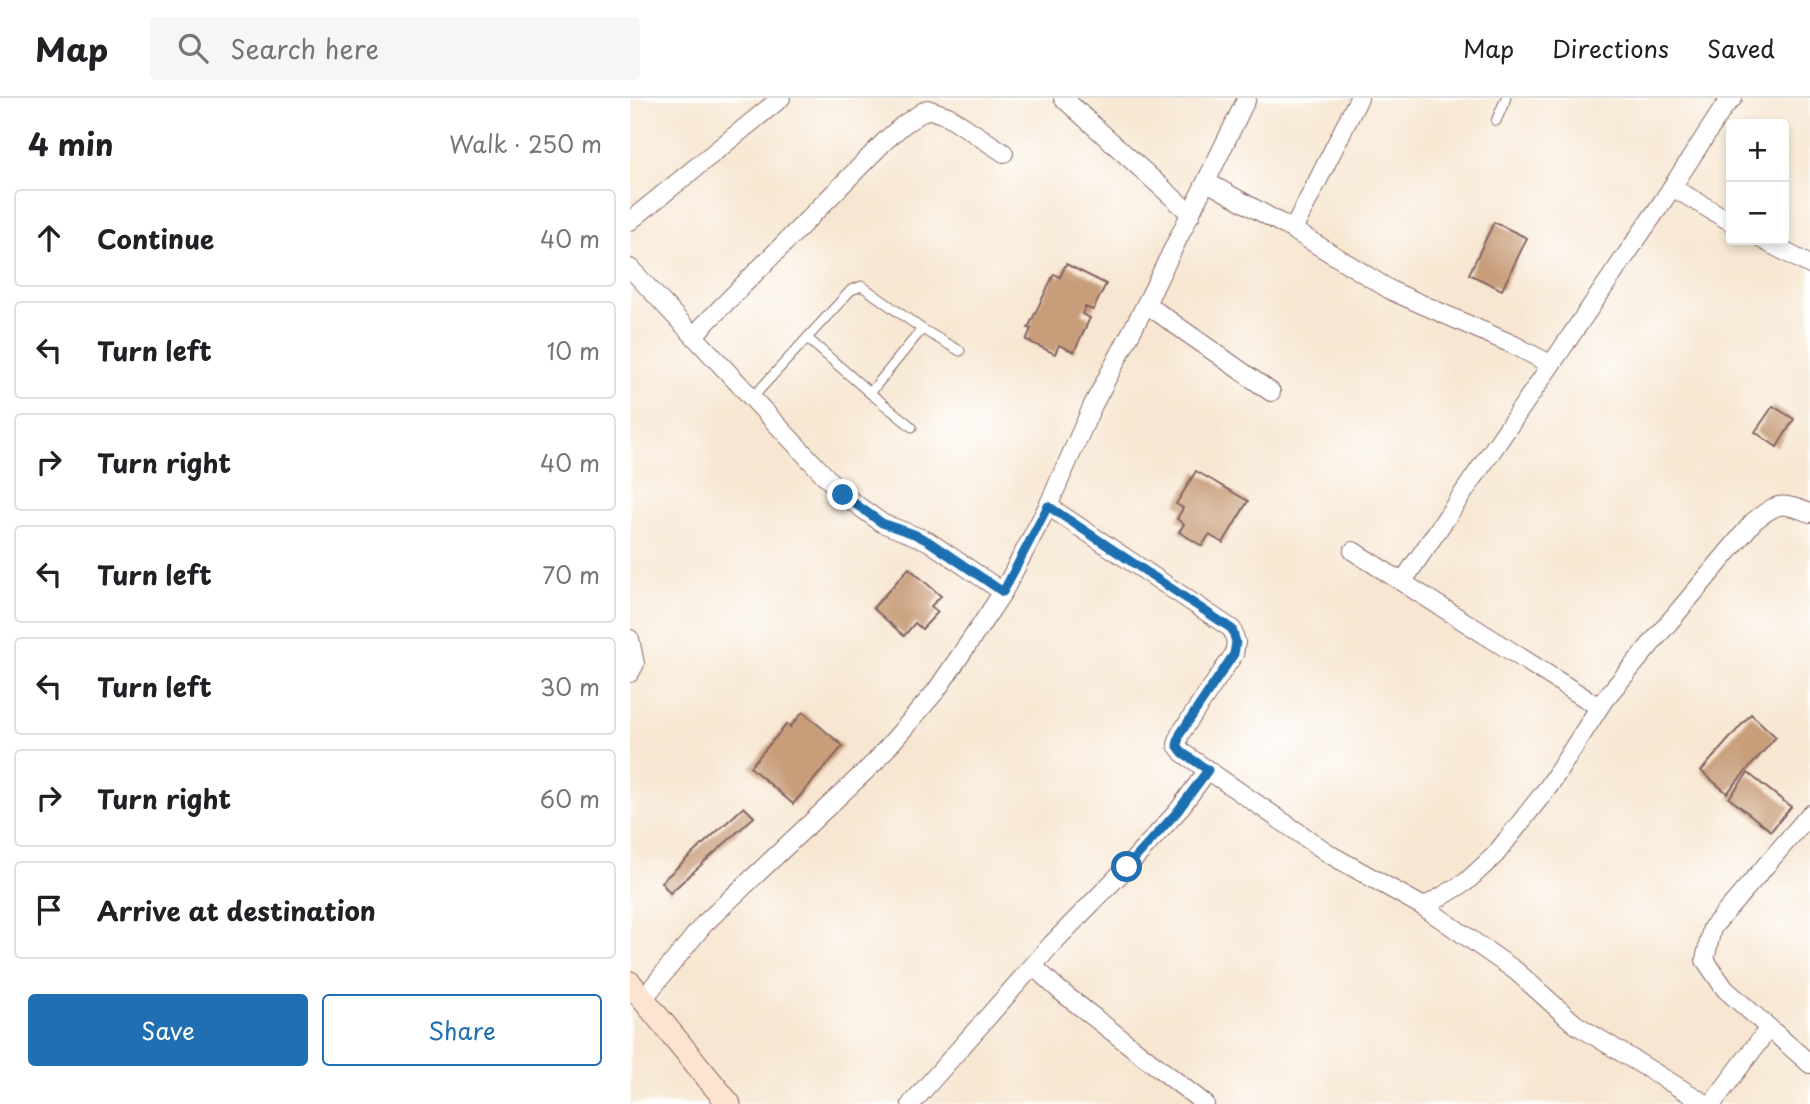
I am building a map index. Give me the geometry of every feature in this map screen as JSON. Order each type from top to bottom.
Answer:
[{"type":"street","points":[[630,220],[781,98]]},
{"type":"street","points":[[1063,98],[1191,214]]},
{"type":"street","points":[[729,1104],[636,991],[875,762],[936,691],[1003,592],[1048,506],[1093,405],[1247,98]]},
{"type":"street","points":[[1293,230],[1359,98]]},
{"type":"street","points":[[1403,581],[1732,98]]},
{"type":"street","points":[[694,335],[886,140],[927,109],[948,116],[1004,153]]},
{"type":"street","points":[[1207,182],[1293,230],[1392,291],[1514,345],[1550,364]]},
{"type":"street","points":[[1672,187],[1726,219]]},
{"type":"street","points":[[1772,245],[1810,265]]},
{"type":"street","points":[[630,268],[843,495],[882,523],[928,541],[1003,592]]},
{"type":"street","points":[[1146,304],[1271,392]]},
{"type":"street","points":[[1424,907],[1466,882],[1495,855],[1549,786],[1599,707],[1754,521],[1773,506],[1790,505],[1810,513]]},
{"type":"street","points":[[1048,506],[1232,629],[1236,642],[1234,654],[1180,734],[1177,745],[1183,753],[1331,855],[1424,907],[1516,971],[1575,1024],[1706,1104]]},
{"type":"street","points":[[1353,551],[1599,707]]},
{"type":"street","points":[[630,639],[635,664],[630,673]]},
{"type":"street","points":[[911,1104],[1033,966],[1177,812],[1208,770]]},
{"type":"street","points":[[1810,814],[1712,928],[1705,960],[1725,989],[1810,1065]]},
{"type":"street","points":[[1033,966],[1059,990],[1205,1104]]},
{"type":"street","points":[[1712,1104],[1769,1028]]},
{"type":"lane","points":[[1496,121],[1506,98]]},
{"type":"lane","points":[[751,400],[851,290],[862,286],[922,329],[960,351]]},
{"type":"lane","points":[[870,393],[922,329]]},
{"type":"lane","points":[[807,338],[912,427]]},
{"type":"building","points":[[1494,222],[1527,238],[1502,290],[1469,274]]},
{"type":"building","points":[[1066,264],[1106,284],[1093,310],[1085,307],[1082,314],[1090,318],[1074,352],[1059,345],[1055,354],[1026,340],[1031,329],[1028,328],[1054,274],[1060,277]]},
{"type":"building","points":[[1773,406],[1794,419],[1777,447],[1755,432]]},
{"type":"building","points":[[1196,471],[1248,501],[1223,543],[1209,535],[1202,546],[1179,532],[1184,524],[1177,519],[1183,508],[1176,504]]},
{"type":"building","points":[[909,568],[941,596],[931,606],[938,612],[922,629],[915,623],[904,636],[873,608]]},
{"type":"building","points":[[803,712],[843,746],[793,804],[750,767],[787,724],[790,727]]},
{"type":"building","points":[[1751,714],[1776,737],[1727,793],[1701,771]]},
{"type":"building","points":[[1748,773],[1791,807],[1771,831],[1729,798]]},
{"type":"building","points":[[744,807],[754,817],[670,893],[661,882]]},
{"type":"route","points":[[843,495],[882,523],[928,541],[1003,592],[1048,506],[1232,629],[1236,642],[1234,654],[1180,734],[1177,745],[1183,753],[1208,770],[1177,812],[1127,867]]}]
